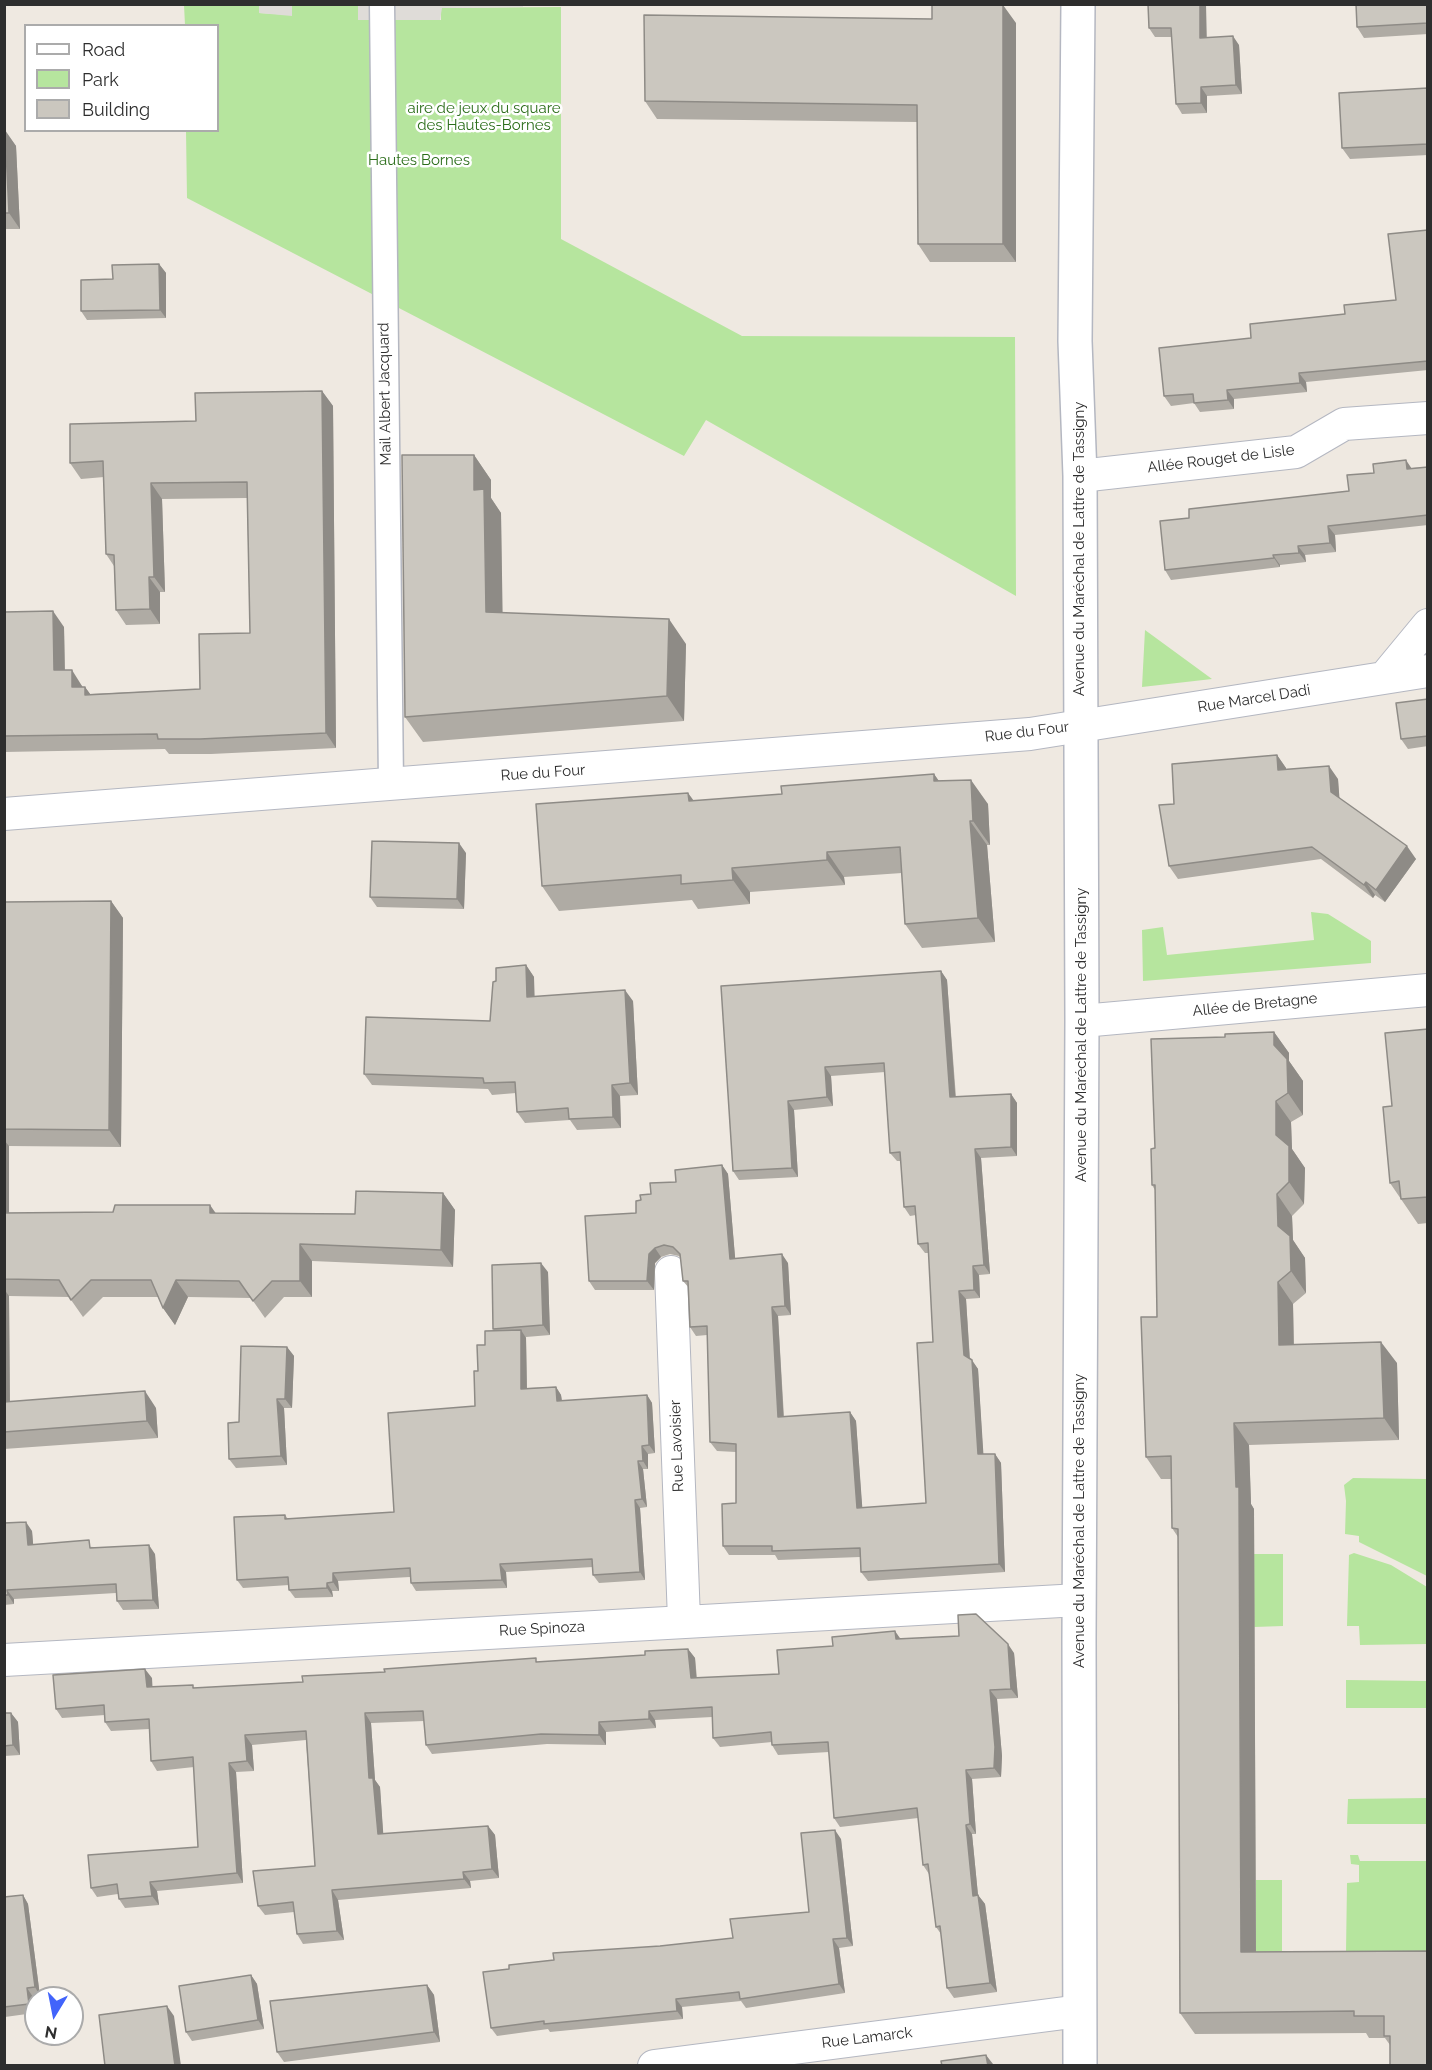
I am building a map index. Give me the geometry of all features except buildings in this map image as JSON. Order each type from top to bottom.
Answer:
[{"type":"street","name":"Mail Albert Jacquard","points":[[382,4],[391,784]]},
{"type":"street","name":"Avenue du Maréchal de Lattre de Tassigny","points":[[1078,4],[1076,341],[1080,476],[1082,1021],[1079,1600],[1080,2066]]},
{"type":"street","name":"Allée Rouget de Lisle","points":[[1080,476],[1296,452],[1344,424],[1428,418]]},
{"type":"street","points":[[1385,677],[1428,625]]},
{"type":"street","name":"Rue Marcel Dadi","points":[[1080,726],[1428,671]]},
{"type":"street","name":"Rue du Four","points":[[4,814],[1030,734],[1080,726]]},
{"type":"street","name":"Allée de Bretagne","points":[[1082,1021],[1428,990]]},
{"type":"street","name":"Rue Lavoisier","points":[[671,1272],[684,1620]]},
{"type":"street","name":"Rue Spinoza","points":[[4,1660],[684,1620],[1079,1600]]},
{"type":"street","name":"Rue Lamarck","points":[[654,2066],[1080,2011]]},
{"type":"green space","name":"Hautes Bornes","points":[[184,5],[259,5],[259,13],[292,15],[292,5],[358,5],[358,20],[441,20],[441,8],[561,7],[561,239],[742,336],[1015,337],[1016,596],[706,420],[684,456],[187,198],[186,132],[219,132],[219,24],[185,24]]},
{"type":"green space","points":[[1145,630],[1212,679],[1142,687]]},
{"type":"green space","points":[[1311,912],[1328,914],[1371,941],[1371,963],[1143,981],[1142,930],[1163,927],[1167,955],[1314,940]]},
{"type":"green space","points":[[1353,1478],[1427,1479],[1427,1576],[1359,1542],[1359,1536],[1345,1534],[1344,1485]]},
{"type":"green space","points":[[1354,1553],[1391,1565],[1427,1587],[1427,1644],[1360,1645],[1359,1626],[1347,1626],[1349,1555]]},
{"type":"green space","points":[[1254,1554],[1283,1554],[1283,1626],[1254,1627]]},
{"type":"green space","points":[[1346,1680],[1427,1681],[1427,1708],[1346,1708]]},
{"type":"green space","points":[[1427,1798],[1427,1824],[1347,1824],[1348,1799]]},
{"type":"green space","points":[[1350,1855],[1358,1855],[1360,1861],[1427,1861],[1427,1953],[1346,1952],[1347,1883],[1359,1882],[1359,1865],[1351,1864]]},
{"type":"green space","points":[[1256,1880],[1282,1880],[1282,1953],[1256,1953]]},
{"type":"shaded area","points":[[259,5],[292,5],[292,16],[259,13]]},
{"type":"shaded area","points":[[358,5],[523,5],[523,7],[442,8],[440,20],[358,20]]},
{"type":"park label","name":"aire de jeux du square des Hautes-Bornes","points":[[484,116]]}]
